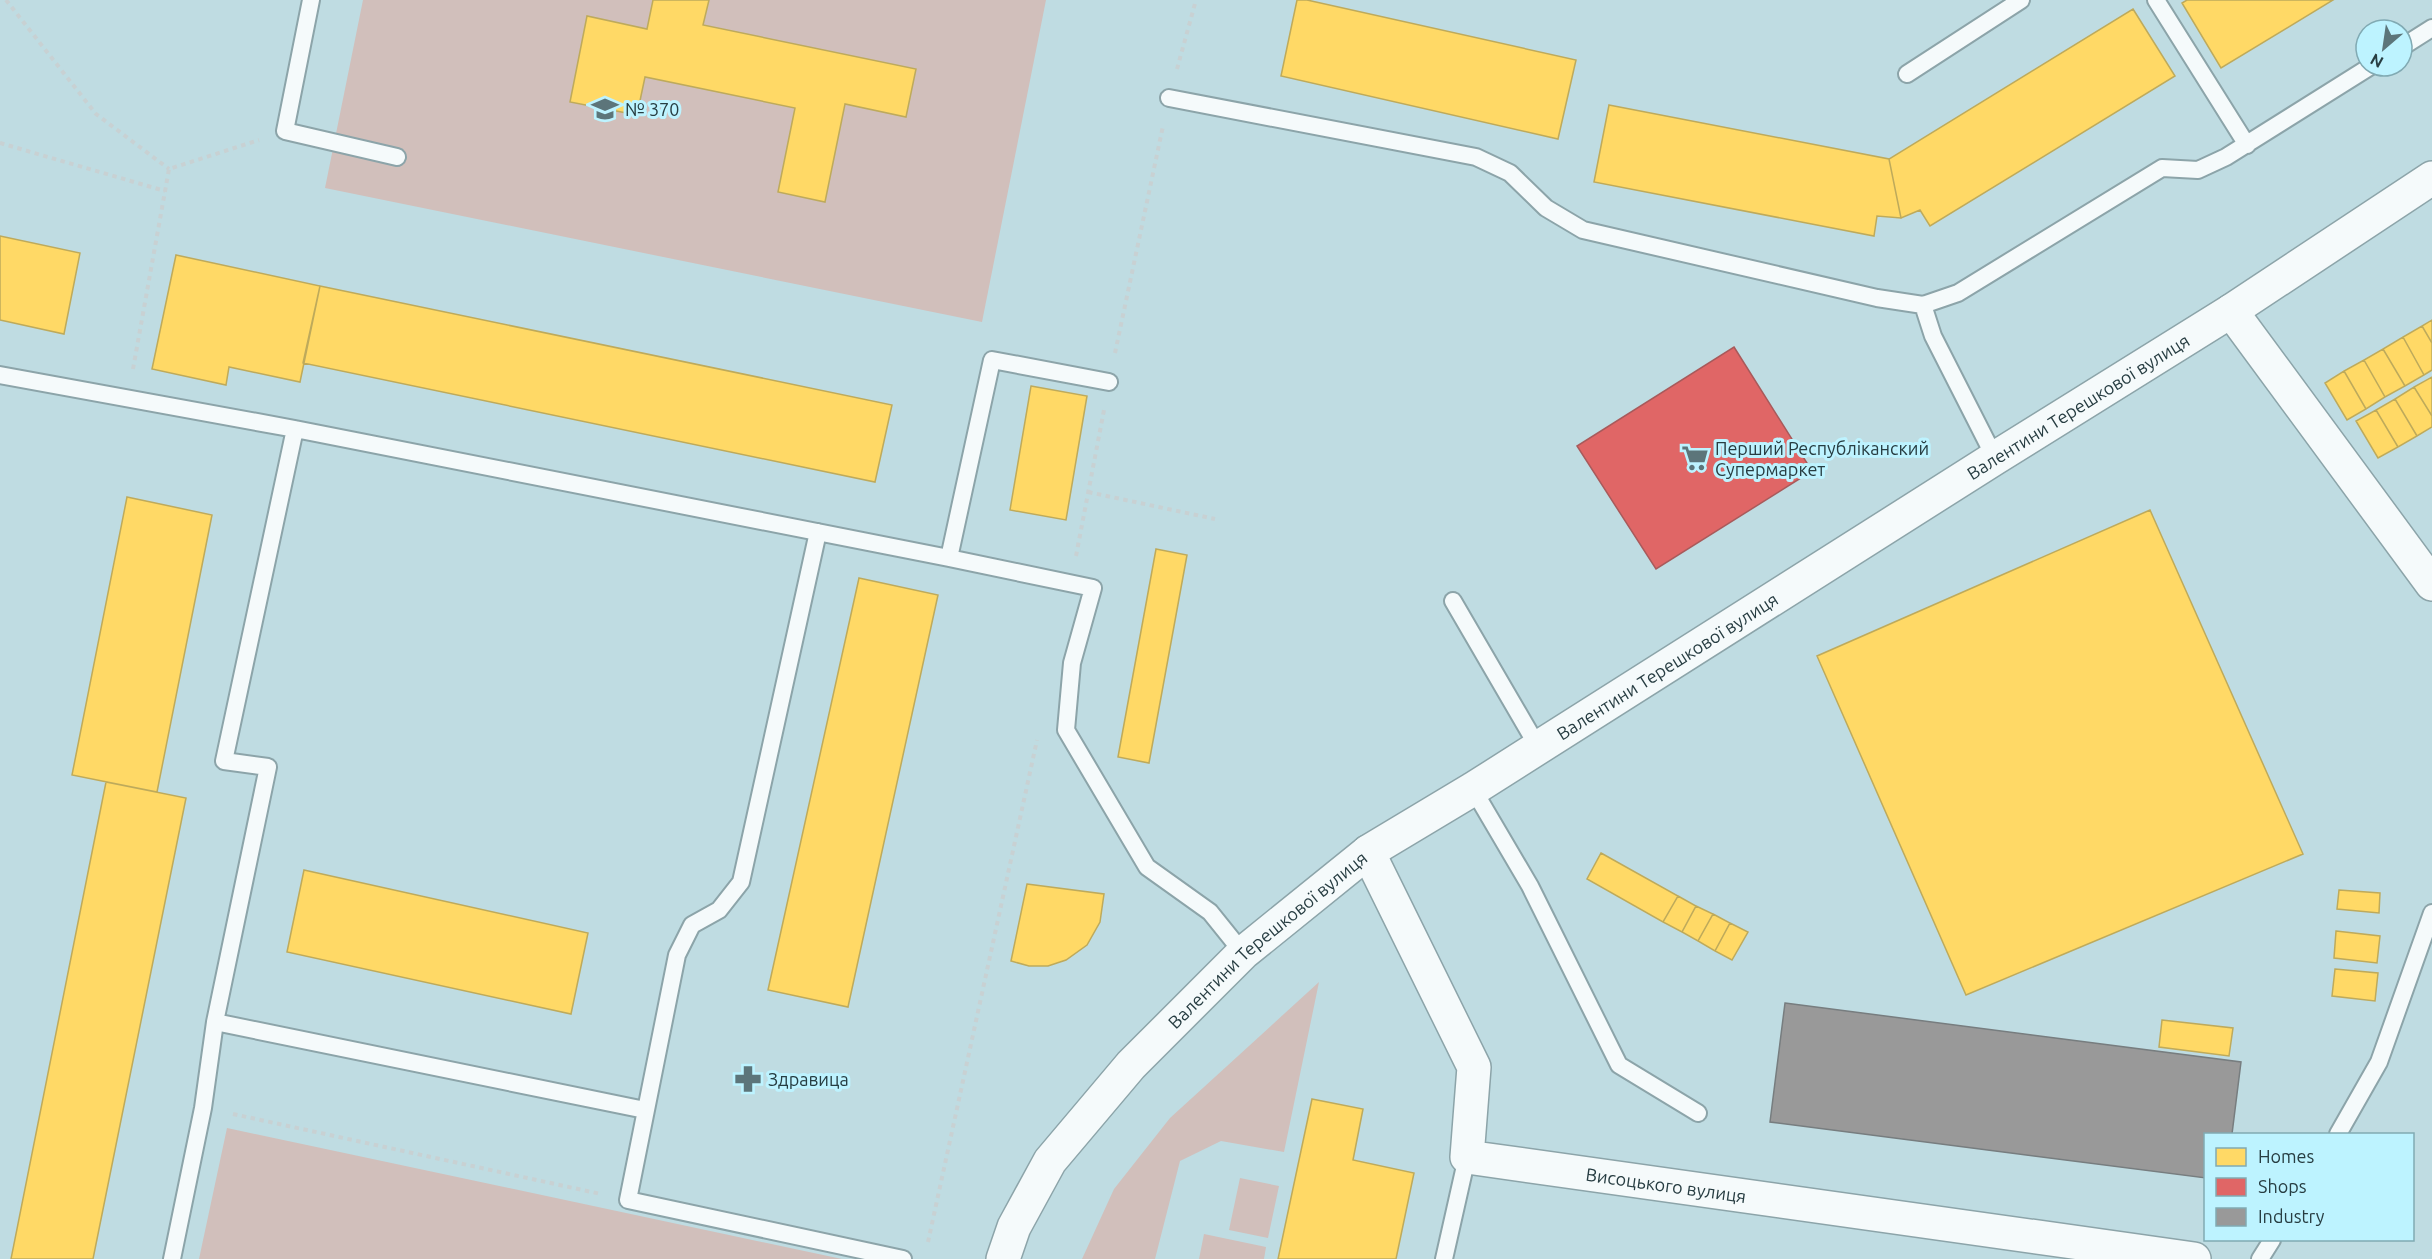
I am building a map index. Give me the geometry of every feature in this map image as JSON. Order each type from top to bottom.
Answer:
[{"type":"street","name":"Валентини Терешкової вулиця","points":[[1003,1259],[1014,1227],[1050,1161],[1131,1065],[1243,953],[1368,852],[1473,789],[2231,311],[2432,178]]},
{"type":"street","points":[[2231,311],[2432,584]]},
{"type":"street","points":[[1368,852],[1474,1067],[1467,1157]]},
{"type":"street","name":"Висоцького вулиця","points":[[1467,1157],[2194,1259]]},
{"type":"lane","points":[[310,0],[285,131],[397,157]]},
{"type":"lane","points":[[1907,74],[2021,0]]},
{"type":"lane","points":[[2156,0],[2247,145]]},
{"type":"lane","points":[[2414,38],[2432,27]]},
{"type":"lane","points":[[1169,98],[1476,157],[1510,173],[1546,208],[1583,230],[1877,298],[1923,304],[1958,293],[2162,168],[2198,170],[2247,145],[2354,77]]},
{"type":"lane","points":[[1923,304],[1933,336],[1995,458]]},
{"type":"lane","points":[[949,558],[992,360],[1109,382]]},
{"type":"lane","points":[[0,375],[295,429],[1093,588],[1072,663],[1066,730],[1147,867],[1210,912],[1243,953]]},
{"type":"lane","points":[[172,1259],[203,1108],[215,1022],[268,767],[224,761],[295,429]]},
{"type":"lane","points":[[818,532],[741,882],[719,910],[692,925],[677,955],[628,1200],[903,1259]]},
{"type":"lane","points":[[1453,602],[1538,747]]},
{"type":"lane","points":[[1473,789],[1530,886],[1619,1065],[1698,1113]]},
{"type":"lane","points":[[2339,1133],[2379,1062],[2432,913]]},
{"type":"lane","points":[[215,1022],[645,1110]]},
{"type":"lane","points":[[1444,1259],[1467,1157]]},
{"type":"lane","points":[[2260,1259],[2271,1241]]},
{"type":"path","points":[[6,0],[96,114],[169,169]]},
{"type":"path","points":[[169,169],[285,131]]},
{"type":"path","points":[[0,143],[165,192]]},
{"type":"path","points":[[128,398],[169,169]]},
{"type":"path","points":[[1088,492],[1215,519]]},
{"type":"path","points":[[203,1108],[628,1200]]},
{"type":"shaded area","points":[[363,0],[1046,0],[982,322],[325,188]]},
{"type":"shaded area","points":[[1319,982],[1284,1152],[1221,1141],[1180,1161],[1155,1259],[1082,1259],[1114,1189],[1170,1118]]},
{"type":"shaded area","points":[[227,1128],[842,1259],[199,1259]]},
{"type":"shaded area","points":[[1240,1178],[1279,1186],[1268,1238],[1229,1230]]},
{"type":"shaded area","points":[[1204,1234],[1266,1247],[1264,1259],[1199,1259]]},
{"type":"building: Homes","points":[[653,0],[709,0],[703,25],[916,69],[906,117],[845,104],[825,202],[778,192],[795,108],[645,77],[637,115],[570,102],[587,16],[647,29]]},
{"type":"building: Homes","points":[[1297,0],[1307,0],[1576,60],[1558,139],[1281,76]]},
{"type":"building: Homes","points":[[2187,0],[2333,0],[2221,68],[2182,3]]},
{"type":"building: Homes","points":[[2133,9],[2175,76],[1930,226],[1920,210],[1901,218],[1889,159]]},
{"type":"building: Homes","points":[[1609,105],[1889,159],[1901,218],[1877,216],[1874,236],[1594,182]]},
{"type":"building: Homes","points":[[0,236],[80,253],[64,334],[0,320]]},
{"type":"building: Homes","points":[[176,255],[320,286],[300,382],[229,367],[226,385],[152,369]]},
{"type":"building: Homes","points":[[320,286],[892,405],[875,482],[303,363]]},
{"type":"building: Homes","points":[[2432,320],[2432,343],[2422,326]]},
{"type":"building: Homes","points":[[2422,326],[2432,343],[2432,370],[2424,375],[2403,337]]},
{"type":"building: Homes","points":[[2403,337],[2424,375],[2405,386],[2383,349]]},
{"type":"building: Homes","points":[[2383,349],[2405,386],[2385,397],[2364,360]]},
{"type":"building: Homes","points":[[2364,360],[2385,397],[2366,409],[2344,371]]},
{"type":"building: Homes","points":[[2344,371],[2366,409],[2347,420],[2325,383]]},
{"type":"building: Homes","points":[[2432,377],[2432,416],[2414,387]]},
{"type":"building: Homes","points":[[1031,386],[1087,396],[1066,520],[1010,510]]},
{"type":"building: Homes","points":[[2414,387],[2432,416],[2432,427],[2417,436],[2395,399]]},
{"type":"building: Homes","points":[[2395,399],[2417,436],[2398,447],[2376,410]]},
{"type":"building: Homes","points":[[2376,410],[2398,447],[2378,458],[2356,421]]},
{"type":"building: Homes","points":[[127,497],[212,515],[157,792],[72,775]]},
{"type":"building: Homes","points":[[2150,510],[2303,854],[1966,995],[1817,656]]},
{"type":"building: Homes","points":[[1156,549],[1187,555],[1149,763],[1118,757]]},
{"type":"building: Homes","points":[[859,578],[938,595],[848,1007],[768,990]]},
{"type":"building: Homes","points":[[106,782],[186,798],[93,1259],[11,1259]]},
{"type":"building: Homes","points":[[1601,853],[1678,896],[1663,922],[1587,879]]},
{"type":"building: Homes","points":[[304,870],[588,933],[571,1014],[287,952]]},
{"type":"building: Homes","points":[[1027,884],[1104,894],[1100,922],[1087,945],[1066,960],[1048,966],[1029,966],[1011,961]]},
{"type":"building: Homes","points":[[2339,890],[2380,893],[2379,913],[2337,909]]},
{"type":"building: Homes","points":[[1678,896],[1696,906],[1682,932],[1663,922]]},
{"type":"building: Homes","points":[[1696,906],[1713,914],[1698,941],[1682,932]]},
{"type":"building: Homes","points":[[1713,914],[1730,923],[1715,951],[1698,941]]},
{"type":"building: Homes","points":[[1730,923],[1748,932],[1732,960],[1715,951]]},
{"type":"building: Homes","points":[[2336,931],[2380,936],[2377,963],[2334,958]]},
{"type":"building: Homes","points":[[2335,969],[2378,973],[2375,1001],[2332,996]]},
{"type":"building: Homes","points":[[2162,1020],[2233,1028],[2229,1056],[2159,1047]]},
{"type":"building: Homes","points":[[1312,1099],[1363,1109],[1353,1160],[1414,1173],[1396,1259],[1278,1259]]},
{"type":"building: Shops","name":"Перший Республiканский Супермаркет","points":[[1734,347],[1812,471],[1656,569],[1577,446]]},
{"type":"building: Industry","points":[[1785,1003],[2241,1062],[2232,1133],[2204,1133],[2204,1178],[1770,1122]]},
{"type":"place","name":"№ 370","points":[[605,109]]},
{"type":"place","name":"Перший Республiканский Супермаркет","points":[[1695,458]]},
{"type":"place","name":"Здравица","points":[[748,1079]]}]
